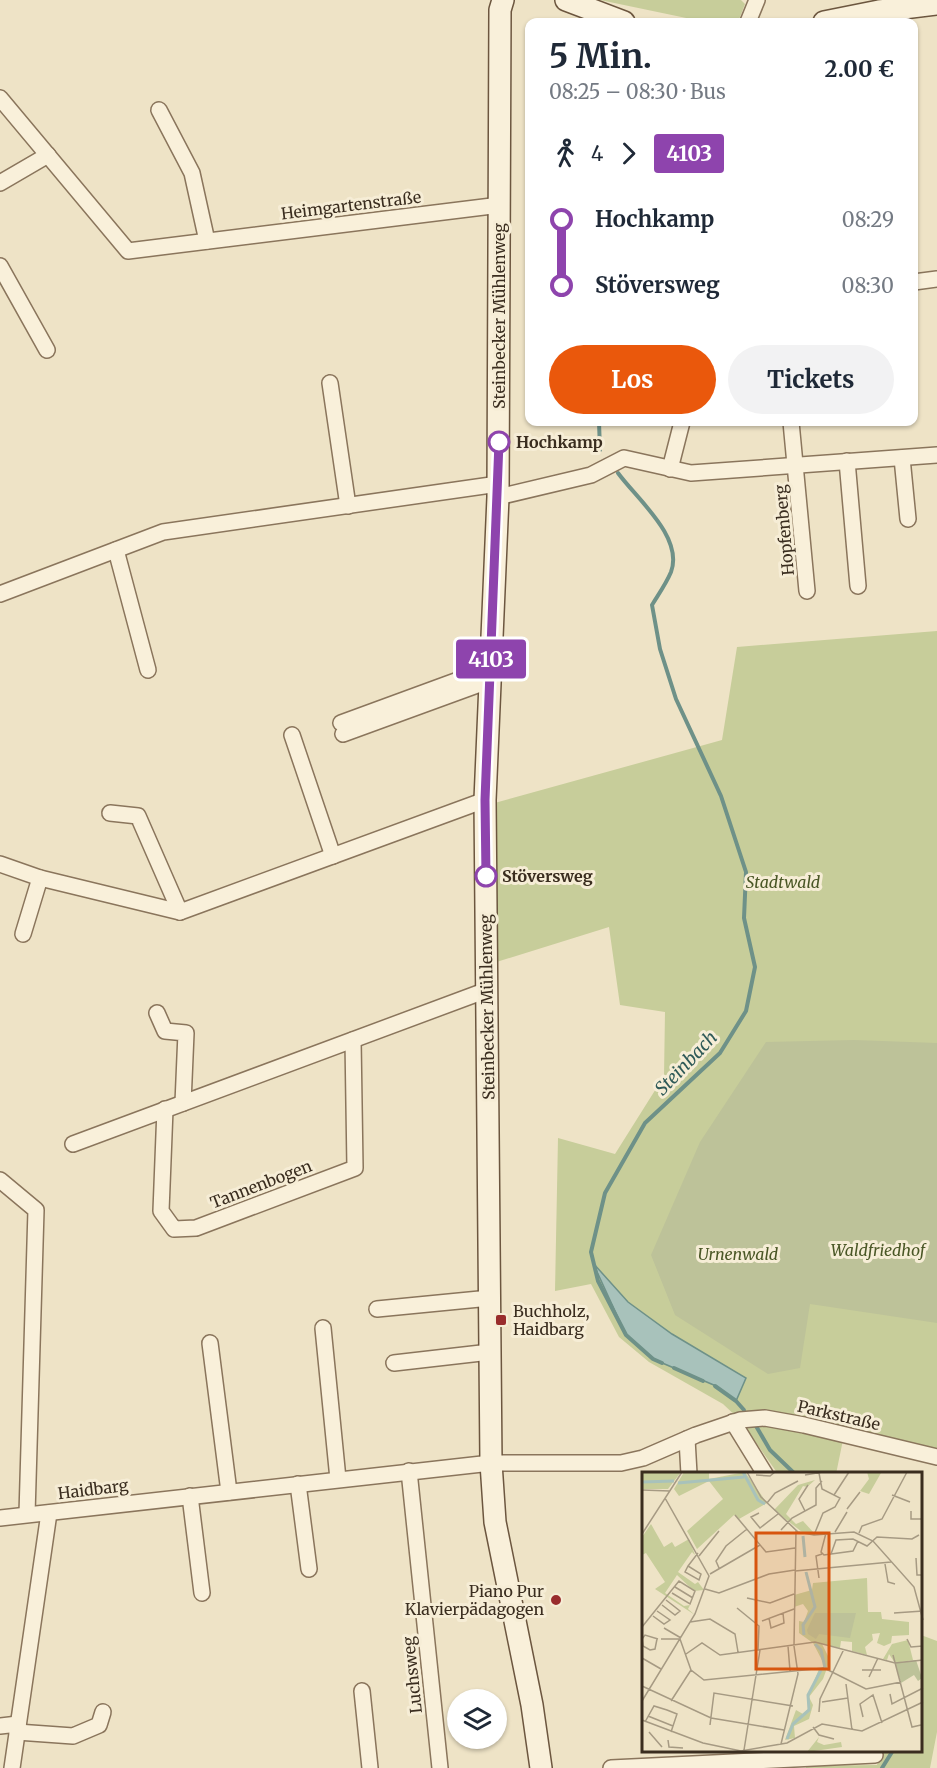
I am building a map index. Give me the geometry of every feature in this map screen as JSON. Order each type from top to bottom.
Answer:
[{"type":"street","name":"Steinbecker Mühlenweg","points":[[503,0],[500,10],[498,490],[485,800],[491,1464],[495,1522],[532,1705],[541,1768]]},
{"type":"street","points":[[566,0],[593,13],[610,18]]},
{"type":"street","points":[[750,18],[757,0]]},
{"type":"street","points":[[871,18],[907,15],[937,4]]},
{"type":"street","points":[[0,98],[48,155],[0,183]]},
{"type":"street","points":[[159,110],[192,173],[207,241]]},
{"type":"street","name":"Heimgartenstraße","points":[[48,155],[128,251],[500,205]]},
{"type":"street","points":[[0,266],[47,350]]},
{"type":"street","points":[[918,281],[937,279]]},
{"type":"street","points":[[330,383],[348,506]]},
{"type":"street","points":[[670,469],[681,426]]},
{"type":"street","name":"Hopfenberg","points":[[791,426],[807,591]]},
{"type":"street","name":"Hopfenberg","points":[[498,490],[591,475],[624,458],[691,472],[937,455]]},
{"type":"street","points":[[902,458],[908,519]]},
{"type":"street","points":[[847,461],[858,586]]},
{"type":"street","points":[[0,594],[163,532],[348,506],[498,490]]},
{"type":"street","points":[[116,550],[148,670]]},
{"type":"street","points":[[342,728],[491,674]]},
{"type":"street","points":[[292,735],[333,856]]},
{"type":"street","points":[[0,864],[40,878],[180,912],[485,800]]},
{"type":"street","points":[[110,813],[138,816],[180,912]]},
{"type":"street","points":[[23,934],[40,878]]},
{"type":"street","points":[[73,1144],[487,990]]},
{"type":"street","points":[[157,1013],[165,1031],[186,1033],[183,1103]]},
{"type":"street","name":"Tannenbogen","points":[[165,1109],[161,1211],[174,1229],[196,1228],[355,1168],[353,1040]]},
{"type":"street","points":[[0,1180],[36,1210],[27,1514]]},
{"type":"street","points":[[377,1310],[490,1298]]},
{"type":"street","points":[[323,1328],[338,1479]]},
{"type":"street","points":[[210,1343],[229,1492]]},
{"type":"street","points":[[394,1363],[490,1352]]},
{"type":"street","name":"Parkstraße","points":[[491,1464],[621,1464],[643,1458],[733,1422],[765,1418],[937,1457]]},
{"type":"street","points":[[733,1422],[764,1472]]},
{"type":"street","points":[[687,1439],[689,1472]]},
{"type":"street","name":"Haidbarg","points":[[0,1518],[409,1471],[491,1464]]},
{"type":"street","name":"Luchsweg","points":[[409,1471],[440,1768]]},
{"type":"street","points":[[298,1484],[309,1569]]},
{"type":"street","points":[[190,1496],[202,1593]]},
{"type":"street","points":[[12,1768],[49,1513]]},
{"type":"street","points":[[362,1691],[370,1768]]},
{"type":"street","points":[[0,1726],[73,1736],[99,1725],[103,1712]]},
{"type":"street","points":[[611,1768],[875,1755]]},
{"type":"green space","points":[[600,0],[741,0],[745,4],[740,18],[686,18]]},
{"type":"green space","name":"Stadtwald","points":[[937,631],[937,1457],[844,1435],[836,1472],[777,1472],[740,1420],[723,1404],[649,1362],[619,1337],[591,1284],[555,1291],[558,1138],[615,1154],[664,1076],[665,1012],[620,1005],[609,927],[487,965],[491,804],[722,740],[737,647]]},
{"type":"green space","points":[[854,1040],[937,1043],[937,1323],[810,1304],[800,1368],[768,1374],[675,1315],[651,1255],[700,1142],[766,1042]]},
{"type":"green space","points":[[922,1635],[937,1641],[937,1732],[930,1768],[806,1768],[806,1766],[877,1765],[881,1753],[922,1753]]},
{"type":"water","points":[[593,1263],[628,1302],[672,1334],[746,1378],[736,1401],[716,1386],[653,1359],[626,1335]]},
{"type":"waterway","name":"Steinbach","points":[[599,426],[600,450]]},
{"type":"waterway","name":"Steinbach","points":[[618,473],[656,519],[671,545],[673,559],[671,572],[652,605],[660,649],[676,699],[721,796],[746,872],[744,918],[755,967],[746,1011],[720,1053],[645,1123],[605,1193],[591,1252],[598,1281],[626,1335],[653,1359],[662,1363]]},
{"type":"waterway","name":"Steinbach","points":[[674,1368],[703,1381]]},
{"type":"waterway","name":"Steinbach","points":[[715,1386],[736,1401],[744,1410]]},
{"type":"waterway","name":"Steinbach","points":[[756,1426],[770,1450],[793,1472]]},
{"type":"waterway","name":"Steinbach","points":[[882,1768],[891,1753]]},
{"type":"bus line","name":"4103","points":[[486,876],[485,800],[499,442]]},
{"type":"place","name":"Hochkamp","points":[[499,442]]},
{"type":"place","name":"Stöversweg","points":[[486,876]]},
{"type":"place","name":"Buchholz, Haidbarg","points":[[501,1320]]},
{"type":"place","name":"Piano Pur Klavierpädagogen","points":[[556,1600]]},
{"type":"park label","name":"Waldfriedhof","points":[[878,1250]]},
{"type":"park label","name":"Urnenwald","points":[[738,1254]]}]
